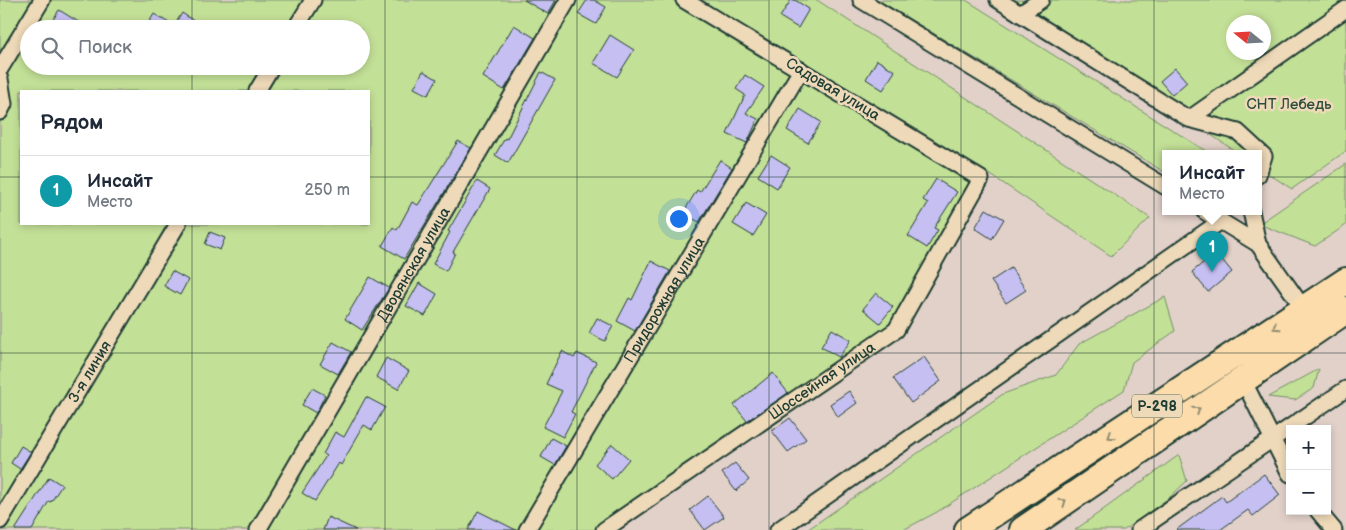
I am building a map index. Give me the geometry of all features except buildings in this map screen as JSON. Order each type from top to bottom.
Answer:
[{"type":"highway","name":"Р-298","points":[[968,530],[1346,281]]},
{"type":"highway","name":"Р-298","points":[[1023,530],[1346,310]]},
{"type":"street","points":[[30,20],[42,0]]},
{"type":"street","points":[[301,20],[313,0]]},
{"type":"street","name":"Дворянская улица","points":[[258,530],[568,0]]},
{"type":"street","name":"Садовая улица","points":[[684,0],[981,179]]},
{"type":"street","points":[[861,0],[1162,185]]},
{"type":"street","points":[[998,0],[1188,119],[1238,132],[1258,150]]},
{"type":"street","points":[[1020,14],[1040,0]]},
{"type":"street","points":[[1188,119],[1346,9]]},
{"type":"street","points":[[0,69],[20,36]]},
{"type":"street","name":"Придорожная улица","points":[[527,530],[801,70]]},
{"type":"street","points":[[258,90],[267,75]]},
{"type":"street","points":[[0,79],[4,104],[0,112]]},
{"type":"street","name":"Шоссейная улица","points":[[604,530],[896,330],[981,179]]},
{"type":"street","points":[[1210,215],[1258,244]]},
{"type":"street","points":[[1252,215],[1258,244],[1304,309]]},
{"type":"street","points":[[778,530],[1220,221]]},
{"type":"street","name":"3-я линия","points":[[0,521],[177,225]]},
{"type":"street","points":[[1243,380],[1288,470]]},
{"type":"street","points":[[1139,530],[1346,389]]},
{"type":"street","points":[[1321,515],[1334,530]]},
{"type":"green space","points":[[0,0],[817,0],[1150,218],[1111,256],[979,167],[893,323],[594,530],[0,530]]},
{"type":"green space","points":[[878,0],[966,0],[1204,150],[1162,150],[1162,171]]},
{"type":"green space","name":"СНТ Лебедь","points":[[1009,0],[1346,0],[1346,151],[1292,189],[1262,170],[1262,150],[1234,150]]},
{"type":"green space","points":[[1346,164],[1346,225],[1315,246],[1259,224]]},
{"type":"green space","points":[[1165,297],[1175,331],[1132,362],[1124,390],[937,512],[903,530],[807,530],[1003,394],[1056,375],[1079,344]]},
{"type":"green space","points":[[1319,369],[1314,388],[1295,400],[1268,397]]},
{"type":"green space","points":[[1179,455],[1187,481],[1170,497],[1124,530],[1075,530]]},
{"type":"place","name":"Инсайт","points":[[1212,272]]}]
